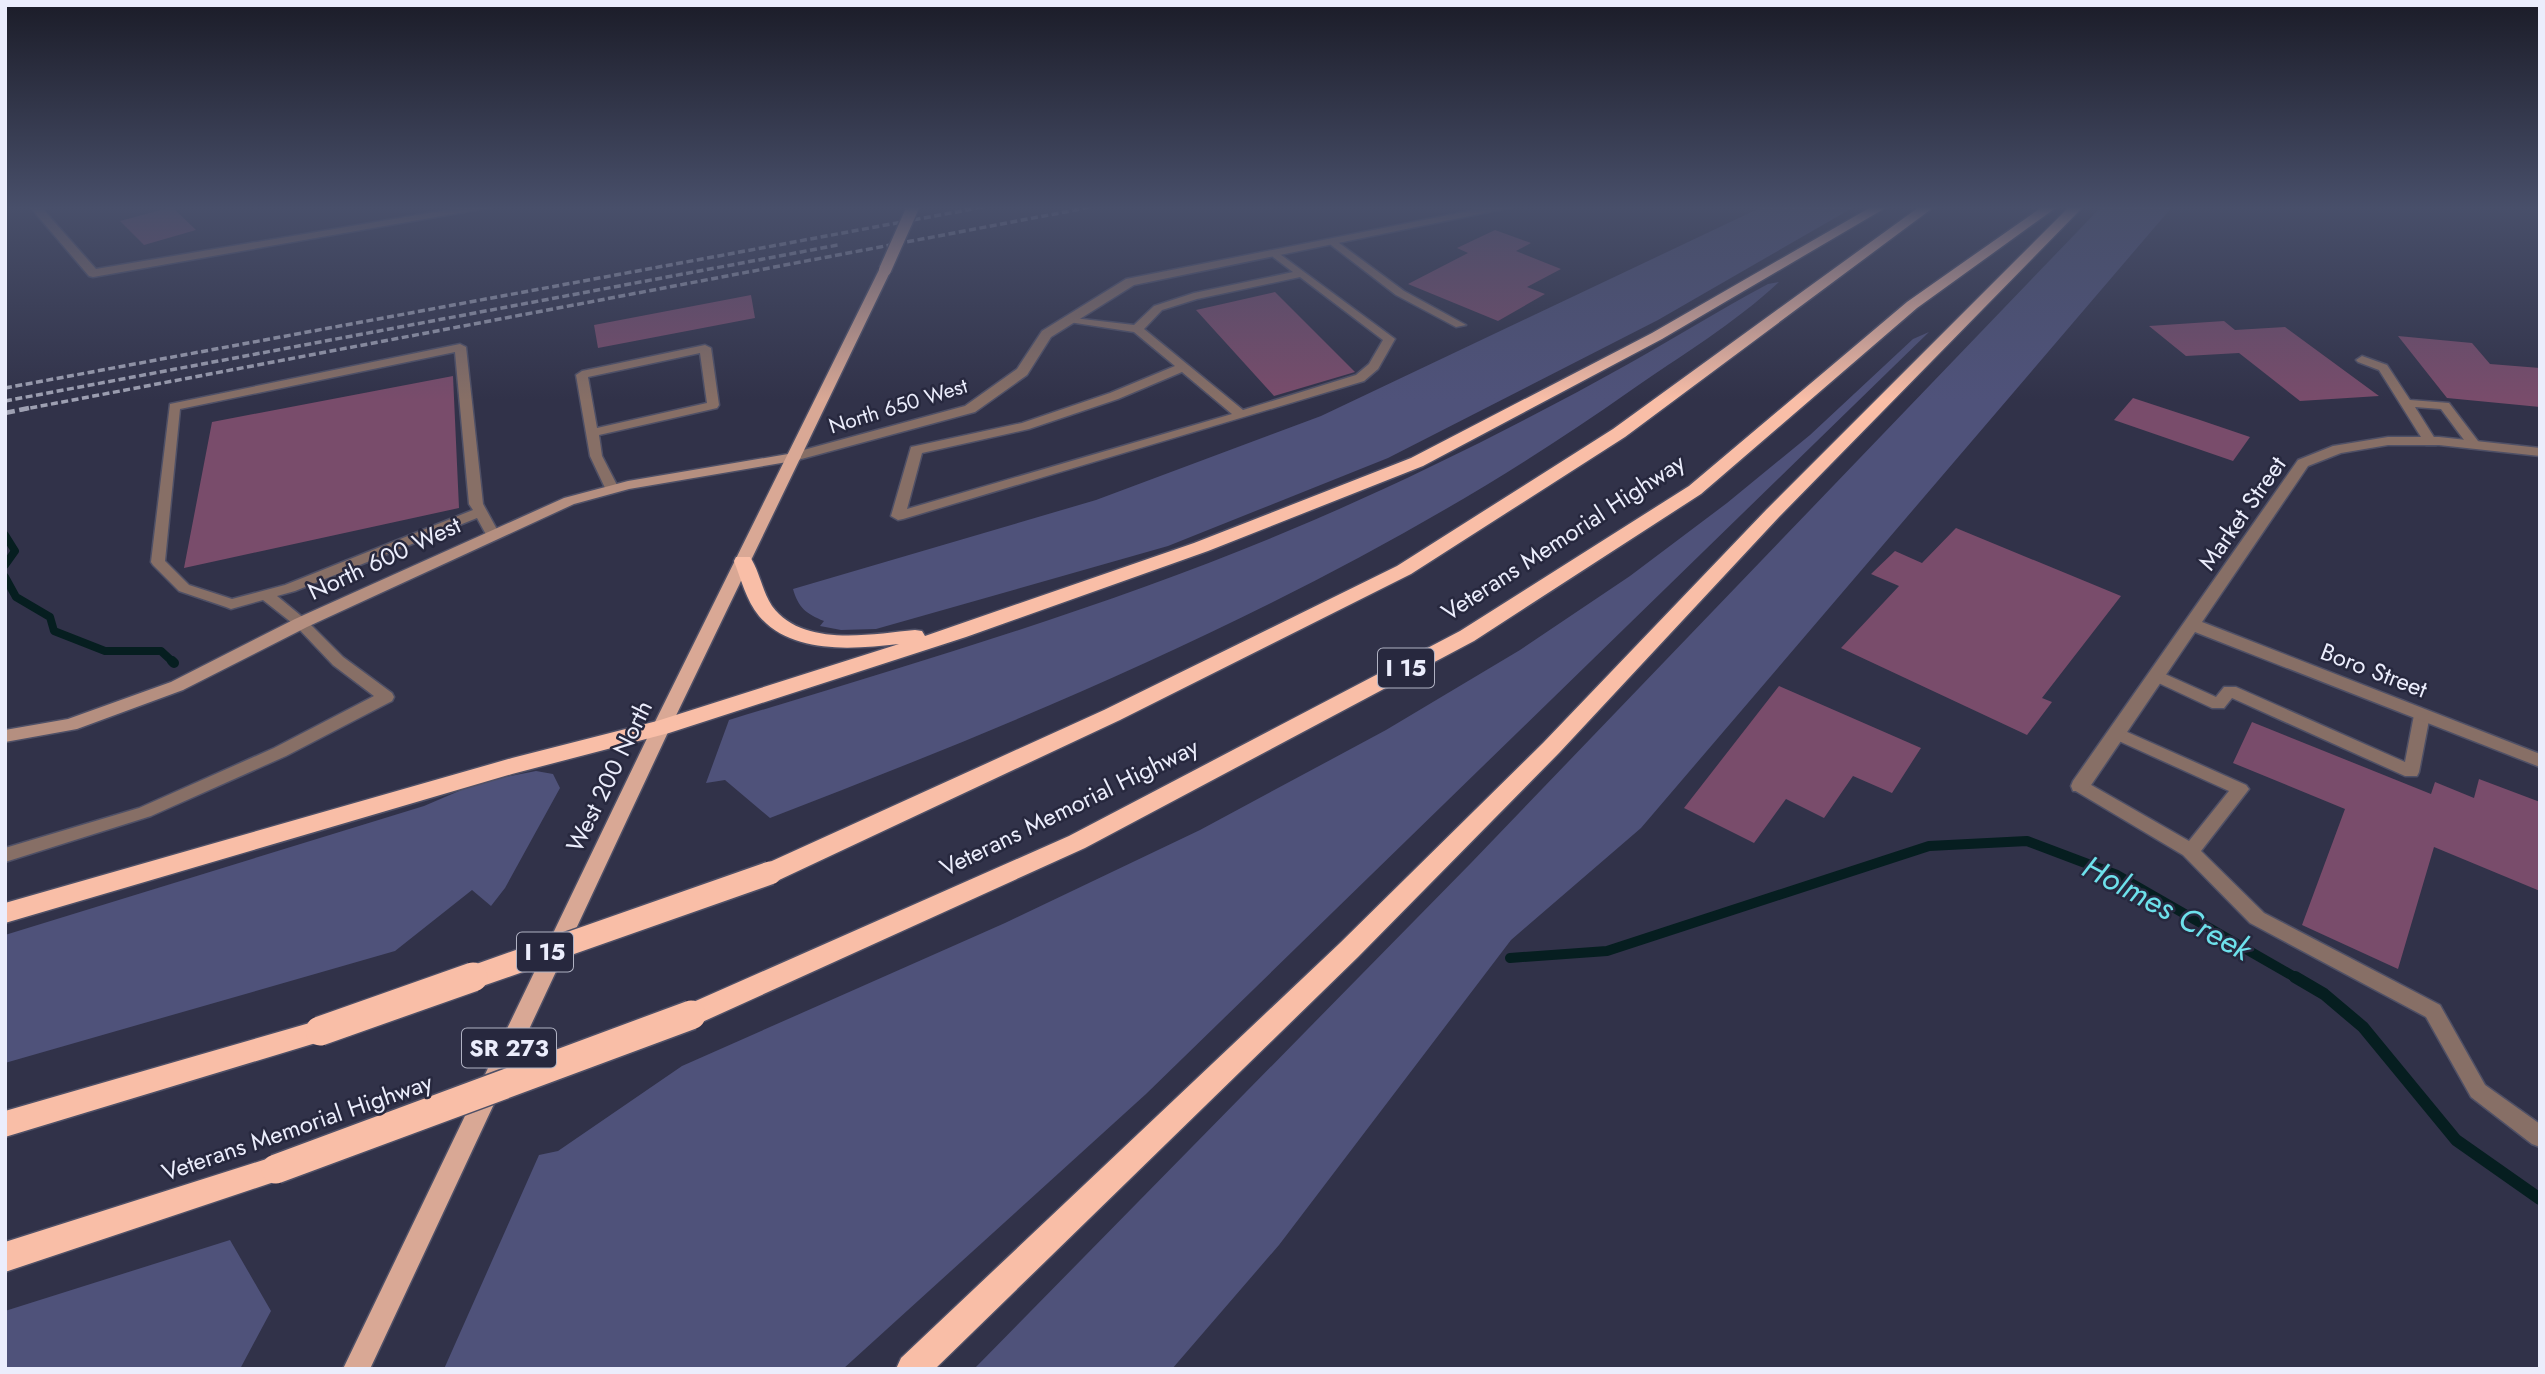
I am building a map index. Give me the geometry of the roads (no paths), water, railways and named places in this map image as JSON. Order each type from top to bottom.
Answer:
[{"type":"highway","points":[[5,912],[512,766],[661,728],[959,632],[1201,547],[1417,462],[1657,336],[1771,271]]},
{"type":"highway","name":"I 15","points":[[5,1124],[320,1031],[771,873],[1112,715],[1404,569],[1619,433],[1841,271]]},
{"type":"highway","name":"Veterans Memorial Highway","points":[[5,1257],[276,1169],[691,1015],[1077,842],[1467,636],[1695,490],[1912,305],[1961,271]]},
{"type":"highway","points":[[912,1369],[1349,950],[1522,777],[1773,513],[2014,271]]},
{"type":"highway","points":[[743,561],[765,610],[782,626],[799,634],[830,640],[863,642],[959,632]]},
{"type":"main road","name":"West 200 North","points":[[356,1369],[661,728],[883,271]]},
{"type":"street","name":"North 650 West","points":[[794,457],[970,409],[1022,372],[1046,334],[1069,319],[1130,282],[1189,271]]},
{"type":"street","name":"Market Street","points":[[2080,786],[2303,463],[2337,449],[2381,441],[2475,445],[2540,452]]},
{"type":"street","name":"North 600 West","points":[[5,736],[71,725],[177,686],[302,623],[569,501],[612,489],[794,457]]},
{"type":"street","name":"Boro Street","points":[[2191,624],[2540,761]]},
{"type":"lane","points":[[1183,367],[1114,396],[1025,426],[916,450],[898,516],[1360,378],[1374,366],[1389,339],[1296,271]]},
{"type":"lane","points":[[1372,271],[1400,293],[1461,325]]},
{"type":"lane","points":[[1137,329],[1158,308],[1194,296],[1299,274]]},
{"type":"lane","points":[[1069,319],[1137,329],[1241,415]]},
{"type":"lane","points":[[480,512],[290,587],[231,604],[184,587],[158,562],[174,407],[460,347],[476,504],[493,535]]},
{"type":"lane","points":[[592,433],[713,405],[705,348],[582,375],[592,433],[596,456],[612,489]]},
{"type":"lane","points":[[2362,360],[2383,368],[2431,442]]},
{"type":"lane","points":[[2407,403],[2445,406],[2475,445]]},
{"type":"lane","points":[[5,855],[145,812],[280,752],[386,696],[338,660],[302,623],[266,594]]},
{"type":"lane","points":[[2156,675],[2218,704],[2230,691],[2411,772],[2422,715]]},
{"type":"lane","points":[[2116,733],[2240,789],[2190,850]]},
{"type":"lane","points":[[2080,786],[2190,850],[2257,918],[2433,1011],[2478,1091],[2540,1137]]},
{"type":"waterway","name":"Holmes Creek","points":[[5,535],[15,551],[5,565]]},
{"type":"waterway","name":"Holmes Creek","points":[[5,577],[16,597],[50,617],[54,631],[105,651],[161,651],[174,663],[172,661]]},
{"type":"waterway","name":"Holmes Creek","points":[[1510,958],[1607,951],[1929,846],[2027,841],[2117,875],[2298,979]]},
{"type":"waterway","name":"Holmes Creek","points":[[2295,977],[2324,994],[2363,1027],[2456,1140],[2540,1199]]},
{"type":"railway","points":[[5,388],[637,271]]},
{"type":"railway","points":[[5,401],[699,271]]},
{"type":"railway","points":[[20,410],[753,271]]},
{"type":"railway","points":[[5,413],[29,408]]}]
